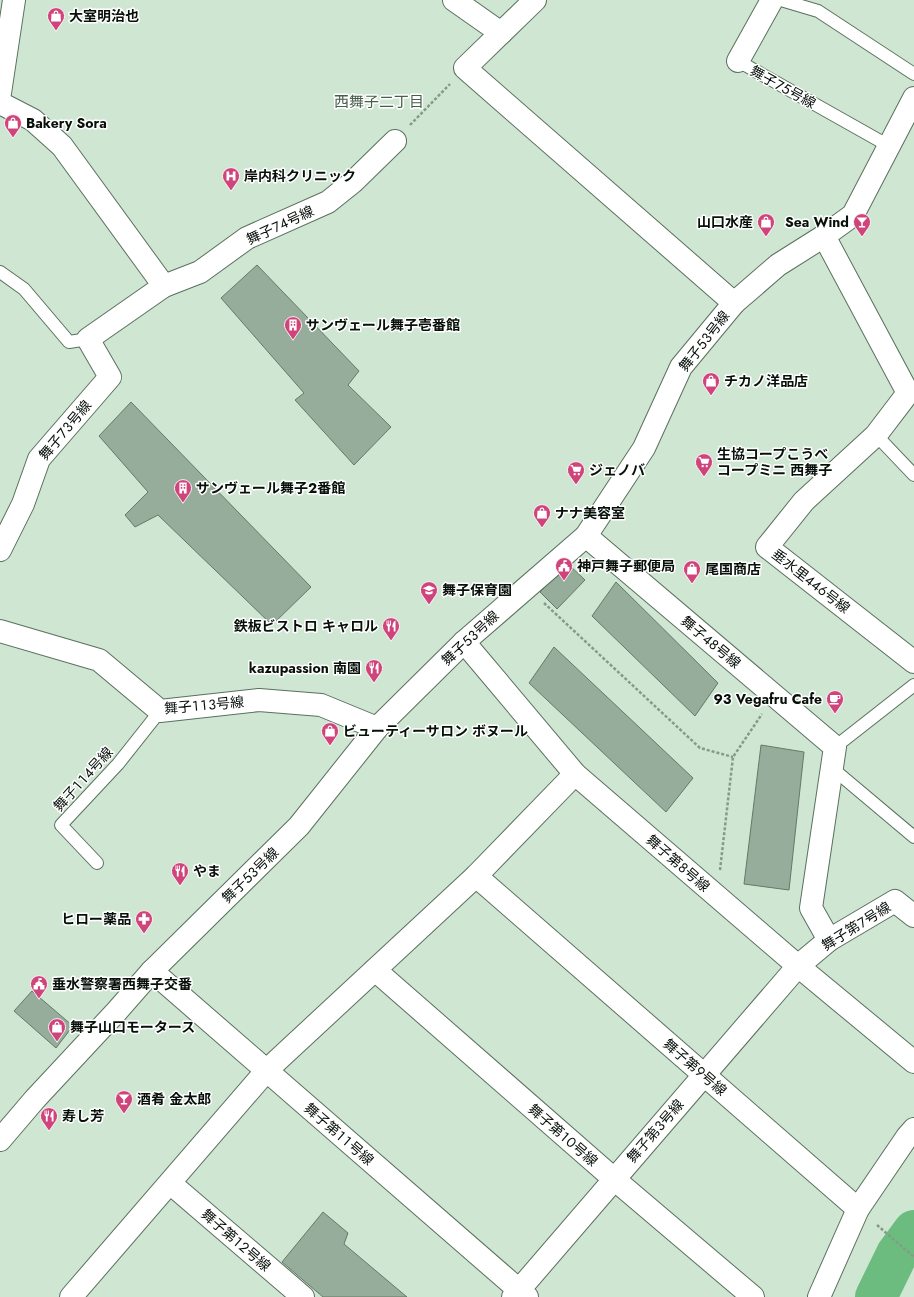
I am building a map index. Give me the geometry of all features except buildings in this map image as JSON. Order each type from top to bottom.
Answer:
[{"type":"street","points":[[0,93],[14,0]]},
{"type":"street","points":[[454,0],[501,33]]},
{"type":"street","points":[[535,0],[465,68],[734,303]]},
{"type":"street","name":"舞子７５号線","points":[[738,61],[772,0]]},
{"type":"street","name":"舞子５３号線","points":[[0,1140],[152,971],[299,826],[377,728],[464,642],[586,536],[644,448],[681,367],[734,303],[778,265],[824,236],[853,215],[914,98]]},
{"type":"street","points":[[0,103],[32,120],[62,146],[164,286]]},
{"type":"street","name":"舞子７４号線","points":[[88,339],[164,286],[200,272],[248,238],[328,202],[353,182],[395,141]]},
{"type":"street","name":"垂水里４４６号線","points":[[824,236],[911,394],[876,435],[804,501],[766,547],[914,662]]},
{"type":"street","name":"舞子７３号線","points":[[0,550],[24,504],[39,459],[110,377],[88,339]]},
{"type":"street","name":"舞子４８号線","points":[[586,536],[835,747]]},
{"type":"street","name":"舞子１１３号線","points":[[0,631],[99,660],[160,711],[259,700],[298,703],[321,705],[377,728]]},
{"type":"street","name":"舞子第８号線","points":[[464,642],[575,774],[798,966],[914,1062]]},
{"type":"street","points":[[830,940],[811,908],[835,747]]},
{"type":"street","points":[[72,1297],[267,1070],[476,876],[575,774]]},
{"type":"street","name":"舞子第９号線","points":[[476,876],[858,1209]]},
{"type":"street","name":"舞子第７号線","points":[[798,966],[830,940],[895,901],[914,916]]},
{"type":"street","name":"舞子第３号線","points":[[519,1295],[614,1180],[798,966]]},
{"type":"street","name":"舞子第１０号線","points":[[375,970],[614,1180],[753,1297]]},
{"type":"street","name":"舞子第１１号線","points":[[152,971],[267,1070],[519,1295]]},
{"type":"street","points":[[819,1297],[858,1209],[914,1129]]},
{"type":"street","name":"舞子第１２号線","points":[[170,1183],[303,1297]]},
{"type":"lane","points":[[781,0],[818,11],[914,74]]},
{"type":"lane","name":"舞子７５号線","points":[[738,61],[889,146]]},
{"type":"lane","name":"舞子７４号線","points":[[0,272],[24,289],[69,342],[88,339]]},
{"type":"lane","points":[[876,435],[914,475]]},
{"type":"lane","points":[[835,747],[914,685]]},
{"type":"lane","name":"舞子１１４号線","points":[[97,863],[61,825],[118,764],[160,711]]},
{"type":"lane","points":[[832,768],[914,837]]},
{"type":"path","points":[[395,141],[465,68]]},
{"type":"path","points":[[526,588],[700,748],[733,757]]},
{"type":"path","points":[[717,896],[733,757],[774,695]]},
{"type":"path","points":[[858,1209],[914,1257]]},
{"type":"waterway","points":[[876,1297],[897,1254],[914,1231]]},
{"type":"place","name":"大室明治也","points":[[56,31]]},
{"type":"place","name":"Bakery Sora","points":[[13,138]]},
{"type":"place","name":"岸内科クリニック","points":[[231,191]]},
{"type":"place","name":"山口水産","points":[[766,237]]},
{"type":"place","name":"Sea Wind","points":[[862,237]]},
{"type":"place","name":"サンヴェール舞子壱番館","points":[[293,340]]},
{"type":"place","name":"チカノ洋品店","points":[[711,396]]},
{"type":"place","name":"生協コープこうべ コープミニ 西舞子","points":[[704,477]]},
{"type":"place","name":"ジェノバ","points":[[576,485]]},
{"type":"place","name":"サンヴェール舞子2番館","points":[[183,503]]},
{"type":"place","name":"ナナ美容室","points":[[542,528]]},
{"type":"place","name":"神戸舞子郵便局","points":[[564,581]]},
{"type":"place","name":"尾国商店","points":[[692,584]]},
{"type":"place","name":"舞子保育園","points":[[429,605]]},
{"type":"place","name":"鉄板ビストロ キャロル","points":[[391,641]]},
{"type":"place","name":"kazupassion 南園","points":[[374,683]]},
{"type":"place","name":"93 Vegafru Cafe","points":[[835,714]]},
{"type":"place","name":"ビューティーサロン ボヌール","points":[[330,746]]},
{"type":"place","name":"やま","points":[[180,886]]},
{"type":"place","name":"ヒロー薬品","points":[[144,934]]},
{"type":"place","name":"垂水警察署西舞子交番","points":[[39,999]]},
{"type":"place","name":"舞子山口モータース","points":[[57,1042]]},
{"type":"place","name":"酒肴 金太郎","points":[[124,1114]]},
{"type":"place","name":"寿し芳","points":[[49,1131]]},
{"type":"district","name":"西舞子二丁目","points":[[379,102]]}]
